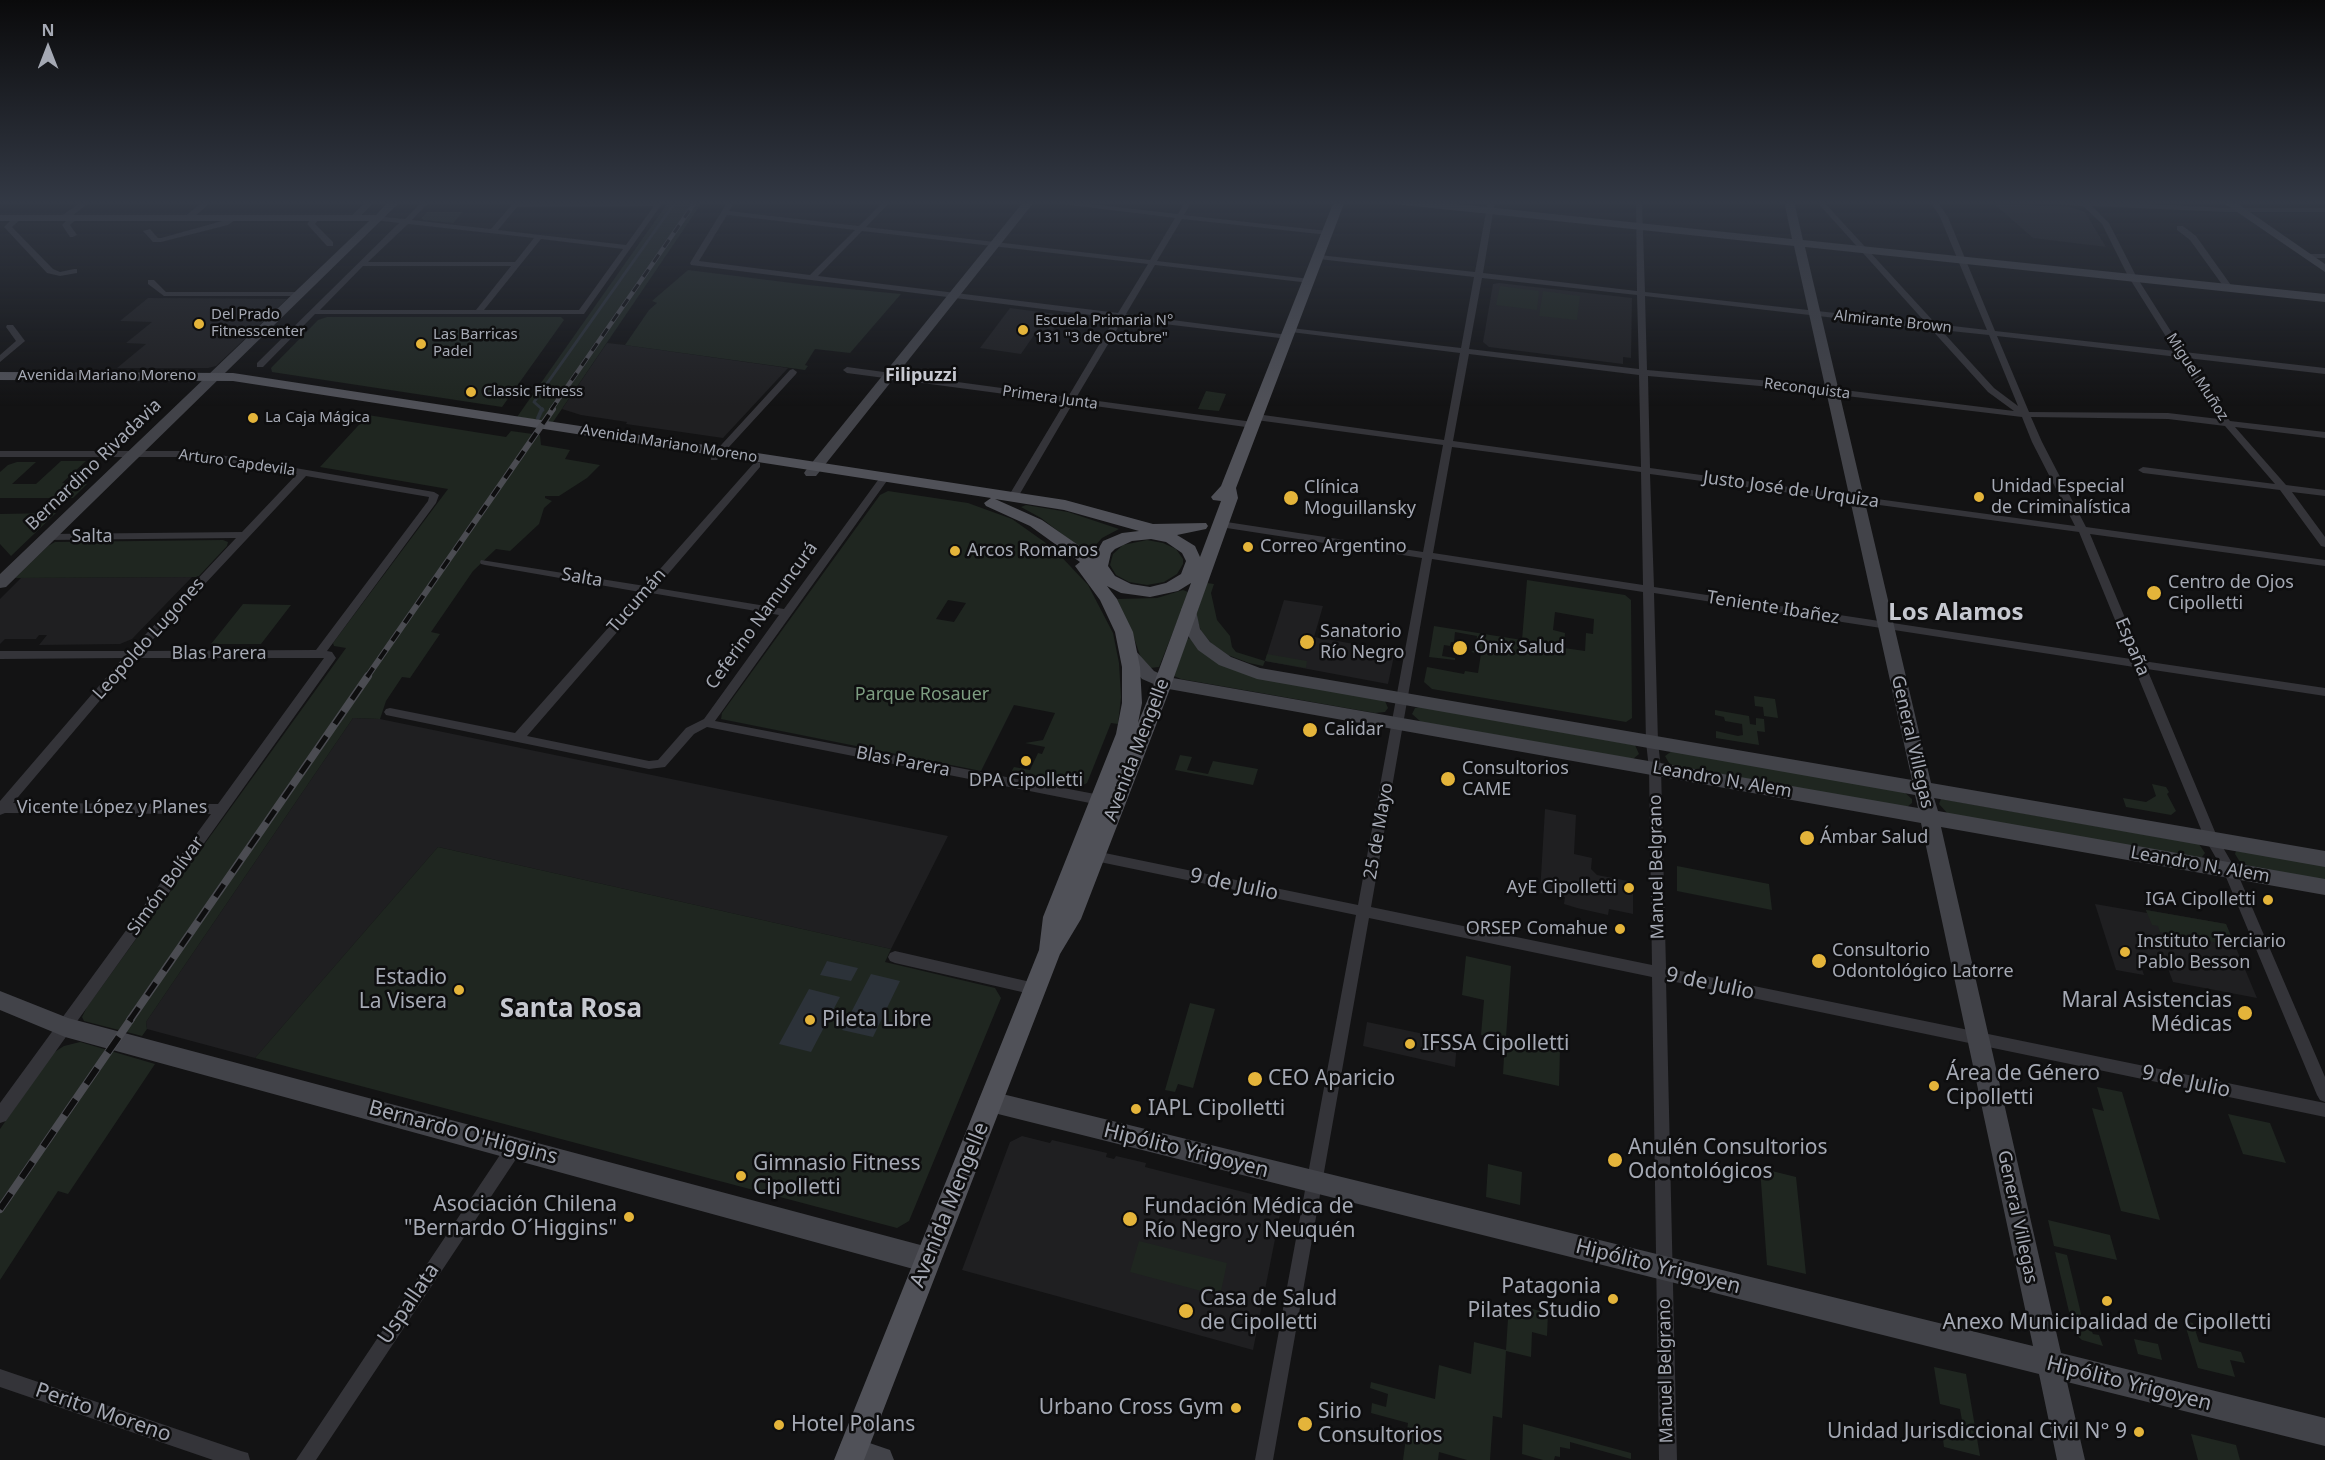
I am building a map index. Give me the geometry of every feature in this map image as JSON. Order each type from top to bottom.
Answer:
[{"type":"main road","name":"Avenida Mengelle","points":[[1200,526],[1210,518],[1220,495],[1228,488],[1314,269]]},
{"type":"main road","name":"Avenida Mariano Moreno","points":[[0,376],[234,377],[882,481],[1074,507],[1143,528],[1169,530],[1200,526]]},
{"type":"main road","name":"Avenida Mariano Moreno","points":[[717,455],[757,465],[813,470]]},
{"type":"main road","name":"Avenida Mariano Moreno","points":[[882,481],[991,503],[1025,516],[1079,552],[1106,577]]},
{"type":"main road","name":"Avenida Mengelle","points":[[851,1456],[1050,950],[1068,924],[1163,682],[1230,496],[1228,488]]},
{"type":"main road","name":"Avenida Mariano Moreno","points":[[1122,522],[1156,535]]},
{"type":"main road","points":[[1192,570],[1184,581],[1172,587],[1150,592],[1127,589],[1106,577],[1100,559],[1109,545],[1128,537],[1187,532],[1200,526]]},
{"type":"main road","points":[[1156,535],[1178,541],[1193,555],[1191,604]]},
{"type":"main road","name":"Avenida Mariano Moreno","points":[[1056,538],[1089,573],[1108,599]]},
{"type":"main road","name":"Avenida Mengelle","points":[[1192,570],[1212,545]]},
{"type":"main road","name":"Avenida Mengelle","points":[[1050,950],[1054,917],[1130,719],[1132,689],[1129,654],[1121,626],[1108,599],[1106,577]]},
{"type":"street","points":[[48,269],[60,274],[74,271]]},
{"type":"street","name":"Bernardino Rivadavia","points":[[0,583],[326,269]]},
{"type":"street","points":[[260,365],[355,269]]},
{"type":"street","points":[[478,312],[513,269]]},
{"type":"street","points":[[313,312],[581,312],[612,269]]},
{"type":"street","name":"Reconquista","points":[[742,269],[1121,316],[1466,351],[2026,415],[2159,416],[2325,435]]},
{"type":"street","points":[[812,278],[821,269]]},
{"type":"street","points":[[813,470],[975,269]]},
{"type":"street","points":[[1013,497],[1149,269]]},
{"type":"street","points":[[1206,269],[1310,281]]},
{"type":"street","name":"Almirante Brown","points":[[1427,269],[2325,371]]},
{"type":"street","name":"25 de Mayo","points":[[1264,1460],[1480,269]]},
{"type":"street","name":"Manuel Belgrano","points":[[1641,269],[1652,742],[1655,769],[1668,1460]]},
{"type":"street","name":"General Villegas","points":[[1804,269],[1923,789],[2071,1460]]},
{"type":"street","points":[[1880,269],[1994,393],[2026,415]]},
{"type":"street","name":"España","points":[[1966,269],[2039,447],[2083,530],[2212,839],[2229,870],[2325,1095]]},
{"type":"street","points":[[2049,269],[2325,298]]},
{"type":"street","name":"Miguel Muñoz","points":[[2128,269],[2212,405],[2284,488],[2325,544]]},
{"type":"street","points":[[2215,269],[2229,288]]},
{"type":"street","points":[[151,282],[164,294],[300,294]]},
{"type":"street","points":[[0,359],[21,341],[9,327]]},
{"type":"street","name":"Primera Junta","points":[[847,370],[1071,400],[1254,421]]},
{"type":"street","points":[[717,455],[793,372]]},
{"type":"street","name":"Justo José de Urquiza","points":[[1254,421],[1449,443],[2325,563]]},
{"type":"street","points":[[0,461],[4,454]]},
{"type":"street","name":"Arturo Capdevila","points":[[4,454],[202,455],[430,493],[435,497]]},
{"type":"street","name":"Tucumán","points":[[518,738],[757,465]]},
{"type":"street","points":[[2143,470],[2325,493]]},
{"type":"street","name":"Leopoldo Lugones","points":[[1,809],[133,654],[304,472]]},
{"type":"street","name":"Ceferino Namuncurá","points":[[518,738],[651,765],[665,760],[690,731],[708,722],[882,481]]},
{"type":"street","name":"Simón Bolívar","points":[[0,1116],[327,664],[324,655],[435,497]]},
{"type":"street","name":"Teniente Ibañez","points":[[1220,524],[2325,692]]},
{"type":"street","name":"Salta","points":[[48,537],[244,536]]},
{"type":"street","name":"Salta","points":[[485,562],[786,613]]},
{"type":"street","name":"Leandro N. Alem","points":[[1191,604],[1190,625],[1199,640],[1217,656],[1235,666],[1268,675],[2325,859]]},
{"type":"street","name":"Leandro N. Alem","points":[[1129,654],[1148,675],[1163,682],[2325,887]]},
{"type":"street","name":"Blas Parera","points":[[0,655],[324,655]]},
{"type":"street","points":[[390,712],[518,738]]},
{"type":"street","name":"Blas Parera","points":[[708,722],[714,726],[1100,800]]},
{"type":"street","name":"Vicente López y Planes","points":[[1,809],[223,808]]},
{"type":"street","name":"9 de Julio","points":[[1095,856],[2325,1110]]},
{"type":"street","points":[[895,957],[1035,989]]},
{"type":"street","name":"Bernardo O'Higgins","points":[[0,1000],[65,1027],[928,1260]]},
{"type":"street","name":"Hipólito Yrigoyen","points":[[990,1102],[2325,1432]]},
{"type":"street","name":"Uspallata","points":[[305,1460],[514,1148]]},
{"type":"street","name":"Perito Moreno","points":[[0,1378],[241,1460]]},
{"type":"street","points":[[851,1456],[880,1460]]},
{"type":"shaded area","points":[[1493,284],[1632,298],[1631,358],[1623,357],[1623,364],[1489,347],[1483,342]]},
{"type":"shaded area","points":[[148,298],[287,299],[216,366],[208,368],[117,368],[146,344],[126,343],[152,322],[120,321]]},
{"type":"shaded area","name":"Escuela Primaria N° 131 \"3 de Octubre\"","points":[[1010,308],[1063,315],[1048,337],[1034,335],[1021,354],[980,348]]},
{"type":"shaded area","points":[[607,343],[788,368],[723,438],[626,424],[627,422],[581,415],[562,409]]},
{"type":"shaded area","points":[[192,577],[132,639],[120,644],[39,645],[47,635],[39,635],[36,639],[5,639],[0,644],[0,599],[21,578]]},
{"type":"shaded area","name":"Sanatorio Río Negro","points":[[1284,600],[1323,606],[1314,637],[1395,651],[1388,684],[1265,661]]},
{"type":"shaded area","points":[[353,718],[380,719],[948,836],[891,949],[438,847],[255,1058],[147,1029],[146,1022]]},
{"type":"shaded area","points":[[1545,809],[1576,815],[1574,854],[1592,858],[1591,869],[1597,875],[1633,882],[1633,914],[1609,909],[1608,915],[1577,908],[1564,904],[1565,897],[1540,893]]},
{"type":"shaded area","points":[[2095,904],[2226,924],[2257,998],[2173,982],[2164,958],[2137,954],[2144,975],[2116,970]]},
{"type":"shaded area","points":[[827,961],[858,968],[851,981],[820,975]]},
{"type":"shaded area","points":[[871,974],[900,981],[873,1037],[842,1030]]},
{"type":"shaded area","name":"Pileta Libre","points":[[809,989],[840,997],[811,1052],[779,1044]]},
{"type":"shaded area","name":"IFSSA Cipolletti","points":[[1367,1022],[1457,1041],[1455,1067],[1363,1046]]},
{"type":"shaded area","name":"Fundación Médica de Río Negro y Neuquén","points":[[1022,1136],[1050,1143],[1052,1140],[1107,1153],[1106,1157],[1114,1159],[1116,1156],[1146,1163],[1145,1167],[1275,1200],[1273,1207],[1281,1209],[1253,1350],[962,1270],[1010,1142]]},
{"type":"green space","points":[[621,269],[657,269],[553,422],[517,417]]},
{"type":"green space","points":[[688,270],[901,294],[850,353],[815,349],[805,365],[808,366],[805,370],[625,345],[649,310],[657,303],[652,301]]},
{"type":"green space","points":[[1500,286],[1539,291],[1537,310],[1496,305]]},
{"type":"green space","points":[[1543,291],[1580,296],[1577,320],[1539,316]]},
{"type":"green space","name":"Las Barricas Padel","points":[[327,317],[561,317],[564,320],[502,407],[272,372],[271,368],[318,320]]},
{"type":"green space","points":[[1206,391],[1226,394],[1219,411],[1198,409]]},
{"type":"green space","points":[[368,415],[506,437],[511,431],[540,435],[541,445],[570,450],[565,459],[600,465],[587,478],[559,496],[545,496],[552,501],[544,508],[539,524],[510,551],[496,549],[473,571],[431,632],[440,634],[410,678],[402,677],[386,701],[380,719],[353,718],[146,1022],[147,1029],[142,1036],[84,1021],[82,1017],[87,1007],[346,648],[334,646],[333,643],[448,489],[320,467]]},
{"type":"green space","points":[[61,461],[86,461],[62,483],[87,484],[73,498],[0,498],[0,472],[8,465],[17,462],[36,462],[12,484],[36,484]]},
{"type":"green space","name":"Parque Rosauer","points":[[888,491],[968,503],[1012,519],[1053,548],[1088,585],[1113,633],[1119,663],[1121,697],[1118,724],[1111,723],[1087,783],[1081,786],[1011,772],[1014,767],[1030,770],[1038,753],[1042,754],[1045,747],[1025,743],[1043,740],[1055,713],[1014,705],[981,771],[721,719],[722,713],[880,495]],"holes":[[[948,600],[966,603],[954,622],[936,619]]]},
{"type":"green space","points":[[1026,505],[1068,512],[1119,529],[1102,538],[1088,554],[1041,518],[1021,507]]},
{"type":"green space","points":[[56,513],[11,556],[0,544],[0,514]]},
{"type":"green space","points":[[223,540],[228,542],[227,546],[198,577],[15,578],[55,542]]},
{"type":"green space","points":[[1147,540],[1163,543],[1176,549],[1183,559],[1183,564],[1177,574],[1164,582],[1147,585],[1129,582],[1116,575],[1110,565],[1113,554],[1123,545]]},
{"type":"green space","points":[[1527,580],[1625,595],[1631,600],[1632,718],[1626,722],[1432,689],[1424,682],[1427,667],[1464,674],[1465,671],[1478,673],[1481,654],[1471,652],[1475,650],[1477,636],[1455,632],[1454,642],[1451,642],[1450,646],[1444,645],[1442,656],[1455,658],[1455,660],[1429,657],[1434,626],[1522,640]],"holes":[[[1555,612],[1594,619],[1593,634],[1586,633],[1585,651],[1564,648],[1565,633],[1553,630]]]},
{"type":"green space","points":[[1207,583],[1214,584],[1211,593],[1217,620],[1230,636],[1232,647],[1236,652],[1265,661],[1263,666],[1228,655],[1212,644],[1201,631],[1197,612]]},
{"type":"green space","points":[[1183,590],[1188,592],[1187,597],[1159,667],[1150,668],[1143,664],[1117,599],[1157,598]]},
{"type":"green space","points":[[243,604],[291,605],[261,644],[211,644]]},
{"type":"green space","points":[[1190,638],[1210,657],[1385,701],[1388,708],[1385,712],[1375,713],[1181,679],[1174,676],[1187,639]]},
{"type":"green space","points":[[1267,654],[1307,661],[1306,668],[1265,661]]},
{"type":"green space","points":[[1754,696],[1775,699],[1778,718],[1764,716],[1763,707],[1755,706]]},
{"type":"green space","points":[[1420,707],[1635,745],[1639,754],[1633,759],[1421,722],[1412,714],[1415,708]]},
{"type":"green space","points":[[1715,710],[1749,716],[1750,724],[1756,725],[1756,718],[1764,719],[1765,732],[1757,731],[1759,745],[1716,738],[1716,731],[1743,735],[1742,724],[1725,721],[1724,717],[1715,715]]},
{"type":"green space","points":[[1672,751],[1903,791],[1912,799],[1912,803],[1907,807],[1674,766],[1665,756]]},
{"type":"green space","points":[[1180,755],[1192,757],[1187,770],[1208,774],[1213,761],[1258,769],[1253,785],[1175,770]]},
{"type":"green space","points":[[2152,784],[2166,787],[2176,811],[2171,815],[2126,807],[2123,798],[2146,802],[2156,796]]},
{"type":"green space","points":[[1941,799],[2199,844],[2205,853],[2202,857],[2197,858],[1948,814],[1939,804]]},
{"type":"green space","points":[[438,847],[891,949],[885,962],[995,988],[1001,998],[909,1221],[897,1228],[255,1058]]},
{"type":"green space","points":[[2236,851],[2325,863],[2325,880],[2252,867],[2240,862],[2235,854]]},
{"type":"green space","points":[[1677,866],[1769,884],[1772,910],[1677,891]]},
{"type":"green space","points":[[2146,910],[2226,924],[2235,946],[2160,932],[2158,926],[2152,925]]},
{"type":"green space","points":[[1466,956],[1511,966],[1506,1037],[1560,1049],[1559,1086],[1503,1074],[1505,1040],[1481,1035],[1484,1000],[1462,995]]},
{"type":"green space","points":[[1190,1003],[1215,1009],[1193,1088],[1178,1084],[1175,1092],[1165,1090]]},
{"type":"green space","points":[[80,1042],[155,1064],[68,1194],[58,1191],[0,1280],[0,1129],[53,1053],[64,1046]]},
{"type":"green space","points":[[2097,1087],[2122,1092],[2160,1220],[2121,1211],[2092,1108],[2104,1111]]},
{"type":"green space","points":[[2228,1114],[2270,1123],[2286,1163],[2243,1154]]},
{"type":"green space","points":[[1488,1164],[1522,1172],[1520,1205],[1486,1197]]},
{"type":"green space","points":[[1760,1168],[1796,1177],[1806,1274],[1767,1265]]},
{"type":"green space","points":[[2048,1220],[2110,1235],[2117,1260],[2054,1246]]},
{"type":"green space","points":[[1139,1241],[1227,1263],[1220,1296],[1130,1272]]},
{"type":"green space","points":[[2055,1252],[2067,1255],[2083,1322],[2088,1323],[2093,1334],[2099,1335],[2103,1346],[2082,1340],[2074,1333]]},
{"type":"green space","points":[[1509,1303],[1548,1313],[1547,1336],[1532,1332],[1531,1357],[1506,1351],[1502,1418],[1493,1416],[1490,1460],[1467,1460],[1439,1452],[1438,1460],[1403,1460],[1408,1423],[1371,1413],[1372,1403],[1386,1407],[1388,1394],[1370,1388],[1371,1382],[1435,1399],[1439,1365],[1471,1374],[1474,1342],[1506,1350]]},
{"type":"green space","points":[[2184,1321],[2193,1323],[2199,1342],[2241,1352],[2245,1363],[2230,1360],[2235,1377],[2198,1368]]},
{"type":"green space","points":[[2134,1339],[2158,1344],[2162,1360],[2138,1354]]},
{"type":"green space","points":[[1934,1367],[1966,1374],[1980,1456],[1944,1447],[1942,1432],[1965,1438],[1960,1409],[1940,1404]]},
{"type":"green space","points":[[1523,1424],[1631,1453],[1631,1459],[1570,1442],[1570,1449],[1560,1447],[1560,1457],[1555,1456],[1554,1460],[1543,1460],[1522,1454]]},
{"type":"green space","points":[[2191,1434],[2236,1445],[2240,1460],[2198,1460]]},
{"type":"waterway","points":[[542,409],[534,402],[628,269]]},
{"type":"waterway","points":[[538,418],[542,409]]},
{"type":"railway","points":[[551,410],[649,269]]},
{"type":"railway","points":[[367,677],[553,409]]},
{"type":"railway","points":[[130,1020],[368,676]]},
{"type":"railway","points":[[0,1209],[131,1019]]},
{"type":"place","name":"Del Prado Fitnesscenter","points":[[199,324]]},
{"type":"place","name":"Escuela Primaria N° 131 \"3 de Octubre\"","points":[[1023,330]]},
{"type":"place","name":"Las Barricas Padel","points":[[421,344]]},
{"type":"place","name":"Classic Fitness","points":[[471,392]]},
{"type":"place","name":"La Caja Mágica","points":[[253,418]]},
{"type":"place","name":"Unidad Especial de Criminalística","points":[[1979,497]]},
{"type":"place","name":"Clínica Moguillansky","points":[[1291,498]]},
{"type":"place","name":"Correo Argentino","points":[[1248,547]]},
{"type":"place","name":"Arcos Romanos","points":[[955,551]]},
{"type":"place","name":"Centro de Ojos Cipolletti","points":[[2154,593]]},
{"type":"place","name":"Sanatorio Río Negro","points":[[1307,642]]},
{"type":"place","name":"Ónix Salud","points":[[1460,648]]},
{"type":"place","name":"Calidar","points":[[1310,730]]},
{"type":"place","name":"DPA Cipolletti","points":[[1026,761]]},
{"type":"place","name":"Consultorios CAME","points":[[1448,779]]},
{"type":"place","name":"Ámbar Salud","points":[[1807,838]]},
{"type":"place","name":"AyE Cipolletti","points":[[1629,888]]},
{"type":"place","name":"IGA Cipolletti","points":[[2268,900]]},
{"type":"place","name":"ORSEP Comahue","points":[[1620,929]]},
{"type":"place","name":"Instituto Terciario Pablo Besson","points":[[2125,952]]},
{"type":"place","name":"Consultorio Odontológico Latorre","points":[[1819,961]]},
{"type":"place","name":"Estadio La Visera","points":[[459,990]]},
{"type":"place","name":"Maral Asistencias Médicas","points":[[2245,1013]]},
{"type":"place","name":"Pileta Libre","points":[[810,1020]]},
{"type":"place","name":"IFSSA Cipolletti","points":[[1410,1044]]},
{"type":"place","name":"CEO Aparicio","points":[[1255,1079]]},
{"type":"place","name":"Área de Género Cipolletti","points":[[1934,1086]]},
{"type":"place","name":"IAPL Cipolletti","points":[[1136,1109]]},
{"type":"place","name":"Anulén Consultorios Odontológicos","points":[[1615,1160]]},
{"type":"place","name":"Gimnasio Fitness Cipolletti","points":[[741,1176]]},
{"type":"place","name":"Asociación Chilena \"Bernardo O´Higgins\"","points":[[629,1217]]},
{"type":"place","name":"Fundación Médica de Río Negro y Neuquén","points":[[1130,1219]]},
{"type":"place","name":"Patagonia Pilates Studio","points":[[1613,1299]]},
{"type":"place","name":"Anexo Municipalidad de Cipolletti","points":[[2107,1301]]},
{"type":"place","name":"Casa de Salud de Cipolletti","points":[[1186,1311]]},
{"type":"place","name":"Urbano Cross Gym","points":[[1236,1408]]},
{"type":"place","name":"Sirio Consultorios","points":[[1305,1424]]},
{"type":"place","name":"Hotel Polans","points":[[779,1425]]},
{"type":"place","name":"Unidad Jurisdiccional Civil N° 9","points":[[2139,1432]]},
{"type":"district","name":"Filipuzzi","points":[[921,376]]},
{"type":"district","name":"Los Alamos","points":[[1956,613]]},
{"type":"district","name":"Santa Rosa","points":[[571,1010]]}]
